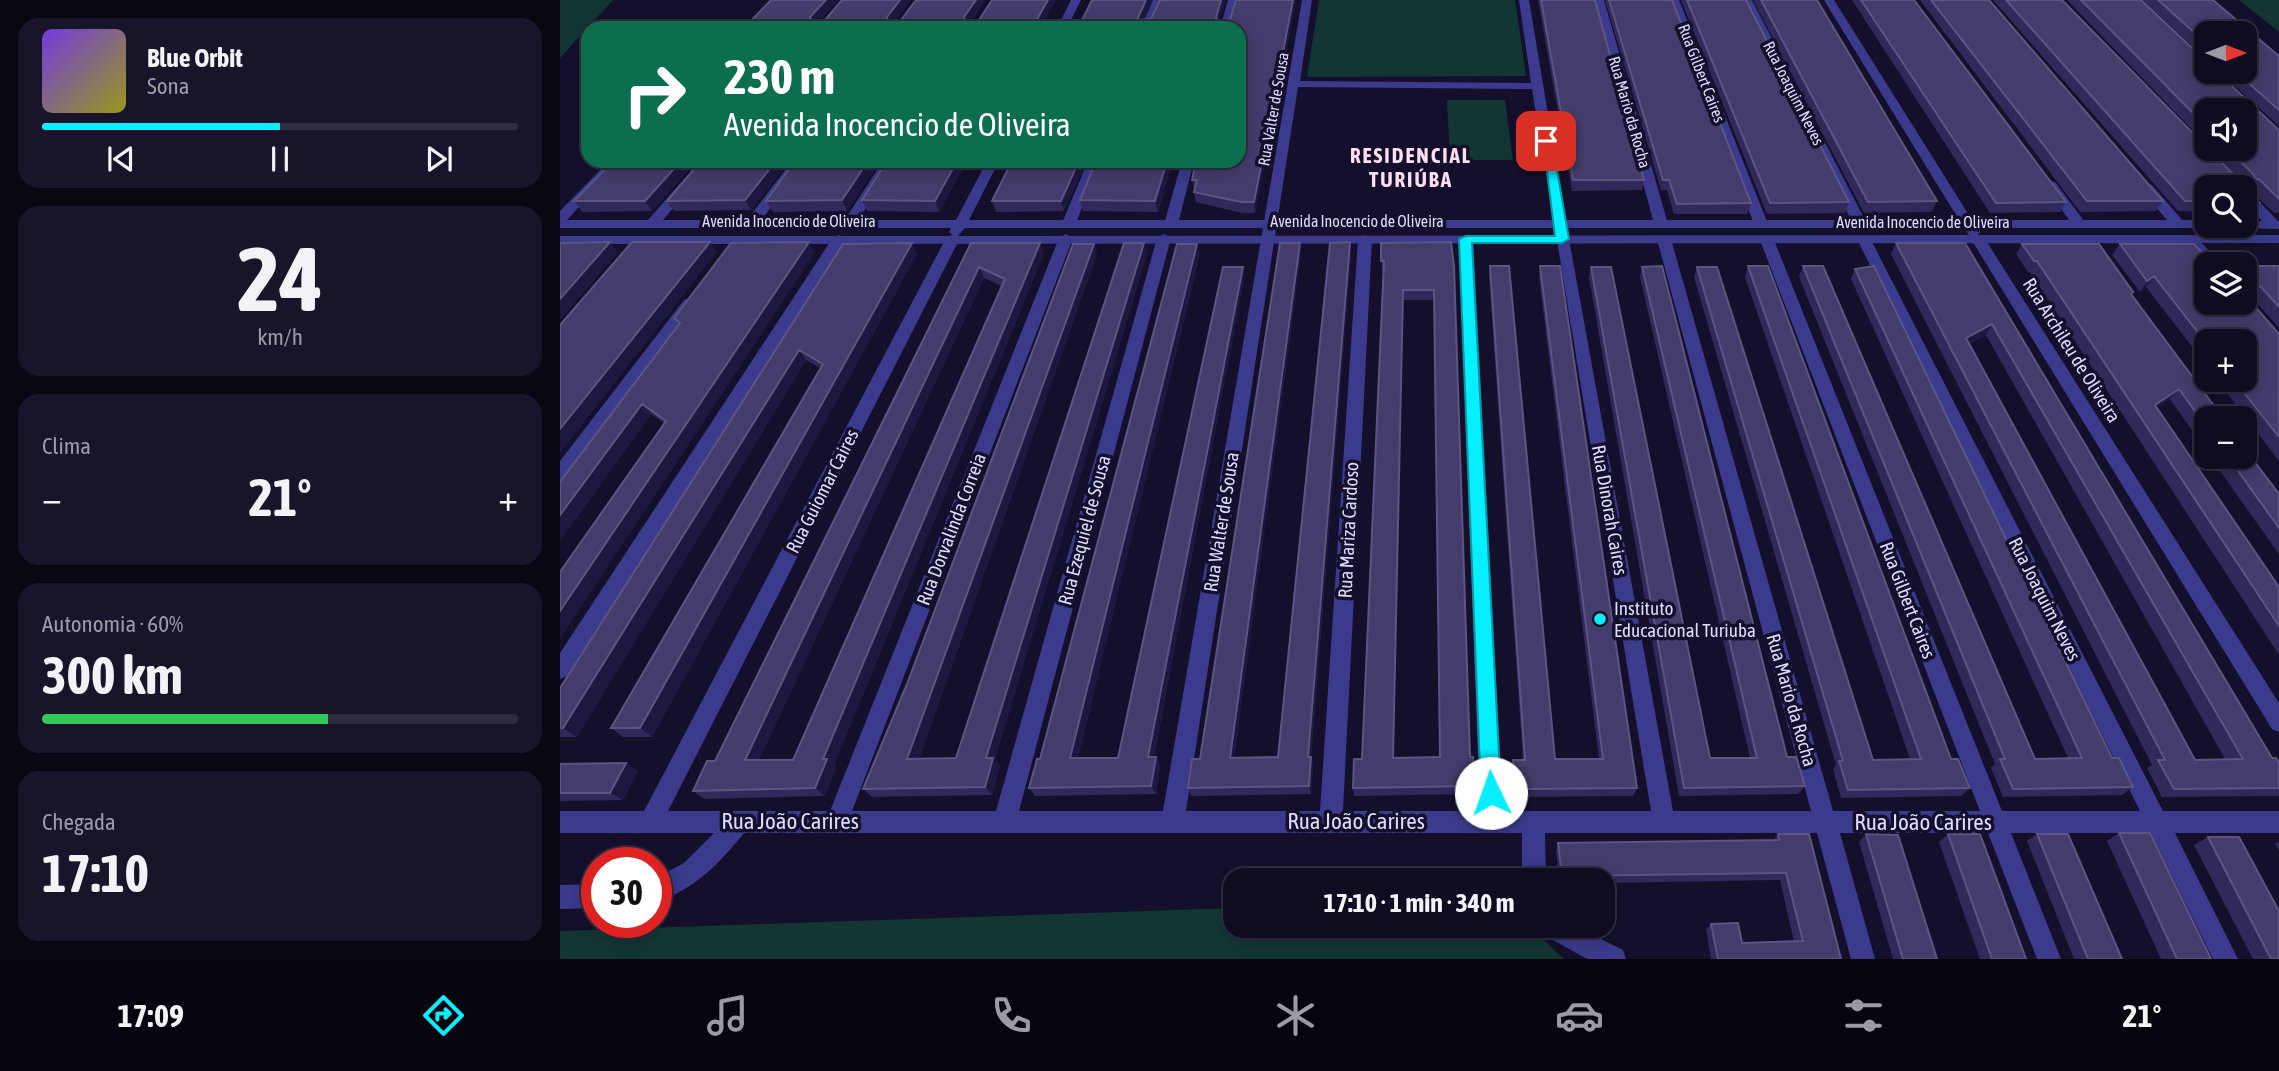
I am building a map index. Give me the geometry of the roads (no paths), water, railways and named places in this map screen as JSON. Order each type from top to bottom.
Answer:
[{"type":"street","points":[[1066,21],[1076,0]]},
{"type":"street","points":[[1149,21],[1158,0]]},
{"type":"street","points":[[1227,21],[1233,0]]},
{"type":"street","name":"Rua Valter de Sousa","points":[[1268,230],[1307,0]]},
{"type":"street","name":"Rua Dinorah Caires","points":[[1524,0],[1561,231],[1664,821]]},
{"type":"street","name":"Rua Mario da Rocha","points":[[1599,0],[1863,959]]},
{"type":"street","name":"Rua Gilbert Caires","points":[[1674,0],[2049,959]]},
{"type":"street","name":"Rua Joaquim Neves","points":[[1747,0],[2226,959]]},
{"type":"street","name":"Rua Archileu de Oliveira","points":[[1829,0],[2279,722]]},
{"type":"street","points":[[1293,84],[1538,86]]},
{"type":"street","points":[[560,219],[609,168]]},
{"type":"street","points":[[652,224],[701,168]]},
{"type":"street","points":[[752,223],[794,168]]},
{"type":"street","points":[[849,224],[885,168]]},
{"type":"street","name":"Rua Guiomar Caires","points":[[651,821],[989,168]]},
{"type":"street","name":"Rua Dorvalinda Correia","points":[[836,821],[1091,168]]},
{"type":"street","name":"Rua Ezequiel de Sousa","points":[[1004,823],[1186,168]]},
{"type":"street","points":[[2039,171],[2080,225]]},
{"type":"street","points":[[2134,173],[2178,224]]},
{"type":"street","points":[[2257,208],[2277,229]]},
{"type":"street","name":"Avenida Inocencio de Oliveira","points":[[560,224],[849,224],[957,230],[1764,232],[1973,232],[2080,225],[2194,224]]},
{"type":"street","points":[[2257,226],[2277,229]]},
{"type":"street","name":"Avenida Inocencio de Oliveira","points":[[1973,232],[2095,245],[2191,239],[2277,229]]},
{"type":"street","name":"Avenida Inocencio de Oliveira","points":[[560,240],[839,239],[957,230]]},
{"type":"street","name":"Avenida Inocencio de Oliveira","points":[[1268,230],[1365,239],[1466,239],[1561,231]]},
{"type":"street","name":"Rua Walter de Sousa","points":[[1173,821],[1268,230]]},
{"type":"street","points":[[722,260],[738,239]]},
{"type":"street","points":[[560,670],[839,239]]},
{"type":"street","name":"Rua Mariza Cardoso","points":[[1331,821],[1365,239]]},
{"type":"street","points":[[1466,239],[1492,821]]},
{"type":"street","points":[[2191,239],[2202,252]]},
{"type":"street","points":[[622,261],[640,240]]},
{"type":"street","points":[[560,474],[698,292]]},
{"type":"street","points":[[672,886],[707,859],[739,821]]},
{"type":"street","points":[[1533,821],[1534,868]]},
{"type":"street","name":"Rua João Carires","points":[[560,822],[2279,822]]},
{"type":"street","points":[[560,897],[581,896]]},
{"type":"street","points":[[1571,938],[1614,959]]},
{"type":"place","name":"Instituto Educacional Turiuba","points":[[1600,619]]},
{"type":"district","name":"RESIDENCIAL TURIÚBA","points":[[1411,168]]}]
